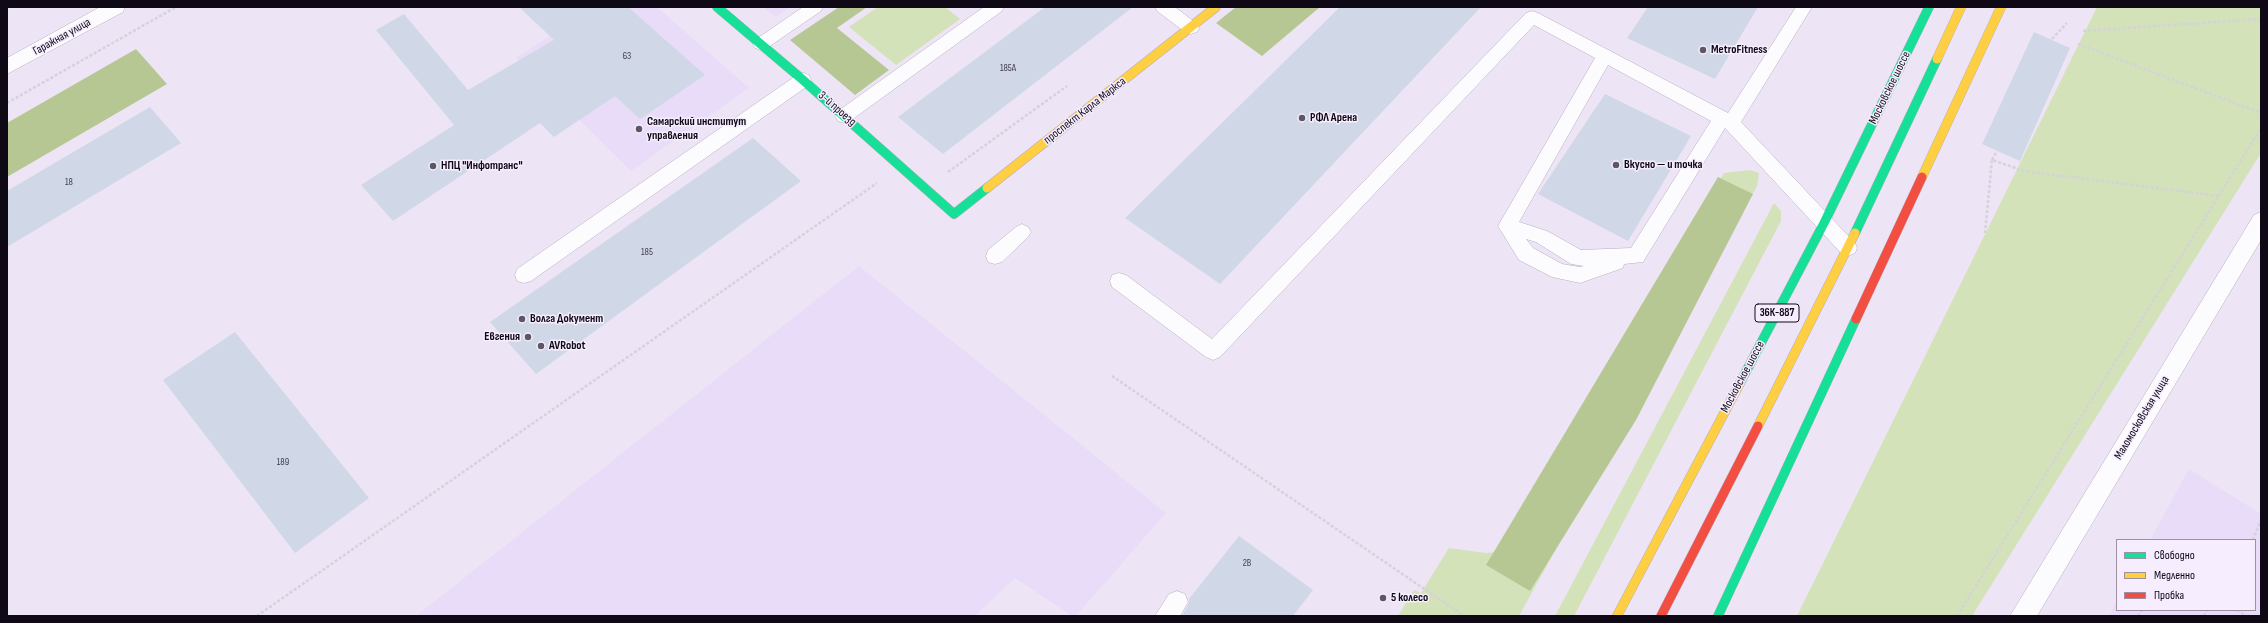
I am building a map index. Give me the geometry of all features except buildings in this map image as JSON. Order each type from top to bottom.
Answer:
[{"type":"main road","name":"3-й проезд","points":[[717,7],[803,80],[954,214]]},
{"type":"main road","name":"проспект Карла Маркса","points":[[954,214],[1216,7]]},
{"type":"main road","name":"Московское шоссе","points":[[1617,616],[1824,223],[1929,7]]},
{"type":"main road","name":"36К-887","points":[[1661,616],[1848,248],[1961,7]]},
{"type":"main road","points":[[1718,616],[2001,7]]},
{"type":"street","name":"Гаражная улица","points":[[7,66],[116,7]]},
{"type":"street","name":"Маломосковская улица","points":[[2023,616],[2261,221]]},
{"type":"lane","points":[[761,44],[815,7]]},
{"type":"lane","points":[[844,116],[996,7]]},
{"type":"lane","points":[[1163,7],[1191,28]]},
{"type":"lane","points":[[1604,57],[1507,226],[1526,254],[1559,271],[1580,275],[1636,256],[1804,7]]},
{"type":"lane","points":[[1119,282],[1213,351],[1532,17],[1604,57],[1726,121],[1848,248]]},
{"type":"lane","points":[[524,274],[803,80]]},
{"type":"lane","points":[[995,256],[1022,232]]},
{"type":"path","points":[[7,103],[176,7]]},
{"type":"path","points":[[2083,32],[2261,19]]},
{"type":"path","points":[[2052,40],[2067,23]]},
{"type":"path","points":[[2078,44],[2261,113]]},
{"type":"path","points":[[925,189],[1073,82]]},
{"type":"path","points":[[1957,616],[2261,128]]},
{"type":"path","points":[[1985,233],[1992,160],[1997,151]]},
{"type":"path","points":[[1992,160],[2024,171],[2219,196]]},
{"type":"path","points":[[257,616],[901,166]]},
{"type":"path","points":[[1112,376],[1464,616]]},
{"type":"path","points":[[2252,539],[2261,520]]},
{"type":"shaded area","name":"Самарский институт управления","points":[[519,7],[657,7],[749,88],[631,171],[516,58],[550,36]]},
{"type":"shaded area","points":[[763,7],[790,7],[775,17]]},
{"type":"shaded area","points":[[859,266],[1166,513],[1076,616],[1072,616],[1015,578],[975,616],[416,616]]},
{"type":"shaded area","points":[[2189,469],[2261,514],[2261,616],[2109,616],[2116,603],[2116,611],[2256,611],[2256,539],[2151,539]]},
{"type":"green space","points":[[839,7],[867,7],[837,28],[889,70],[855,95],[790,40]]},
{"type":"green space","points":[[878,7],[945,7],[960,19],[896,65],[849,27]]},
{"type":"green space","points":[[1236,7],[1320,7],[1262,56],[1216,23]]},
{"type":"green space","points":[[2097,7],[2261,7],[2261,153],[1972,616],[1797,616]]},
{"type":"green space","points":[[136,49],[167,84],[7,177],[7,123]]},
{"type":"green space","points":[[1750,170],[1759,173],[1757,186],[1519,616],[1398,616],[1414,590],[1421,593],[1449,548],[1486,553],[1509,551],[1724,173]]},
{"type":"green space","points":[[1718,177],[1753,194],[1636,420],[1530,591],[1486,565]]},
{"type":"green space","points":[[1774,203],[1781,211],[1781,221],[1574,616],[1555,616]]},
{"type":"traffic: fast","points":[[717,7],[803,80],[954,214],[987,188]]},
{"type":"traffic: fast","points":[[1740,383],[1824,223],[1929,7]]},
{"type":"traffic: fast","points":[[1855,233],[1937,59]]},
{"type":"traffic: fast","points":[[1718,616],[1856,319]]},
{"type":"traffic: slow","points":[[987,188],[1216,7]]},
{"type":"traffic: slow","points":[[1937,59],[1961,7]]},
{"type":"traffic: slow","points":[[1922,177],[2001,7]]},
{"type":"traffic: slow","points":[[1758,426],[1855,233]]},
{"type":"traffic: slow","points":[[1617,616],[1740,383]]},
{"type":"traffic: jam","points":[[1856,319],[1922,177]]},
{"type":"traffic: jam","points":[[1661,616],[1758,426]]},
{"type":"place","name":"MetroFitness","points":[[1703,50]]},
{"type":"place","name":"РФЛ Арена","points":[[1302,118]]},
{"type":"place","name":"Самарский институт управления","points":[[639,129]]},
{"type":"place","name":"Вкусно — и точка","points":[[1616,165]]},
{"type":"place","name":"НПЦ \"Инфотранс\"","points":[[433,166]]},
{"type":"place","name":"Волга Документ","points":[[522,319]]},
{"type":"place","name":"Евгения","points":[[528,337]]},
{"type":"place","name":"AVRobot","points":[[541,346]]},
{"type":"place","name":"5 колесо","points":[[1383,598]]}]
